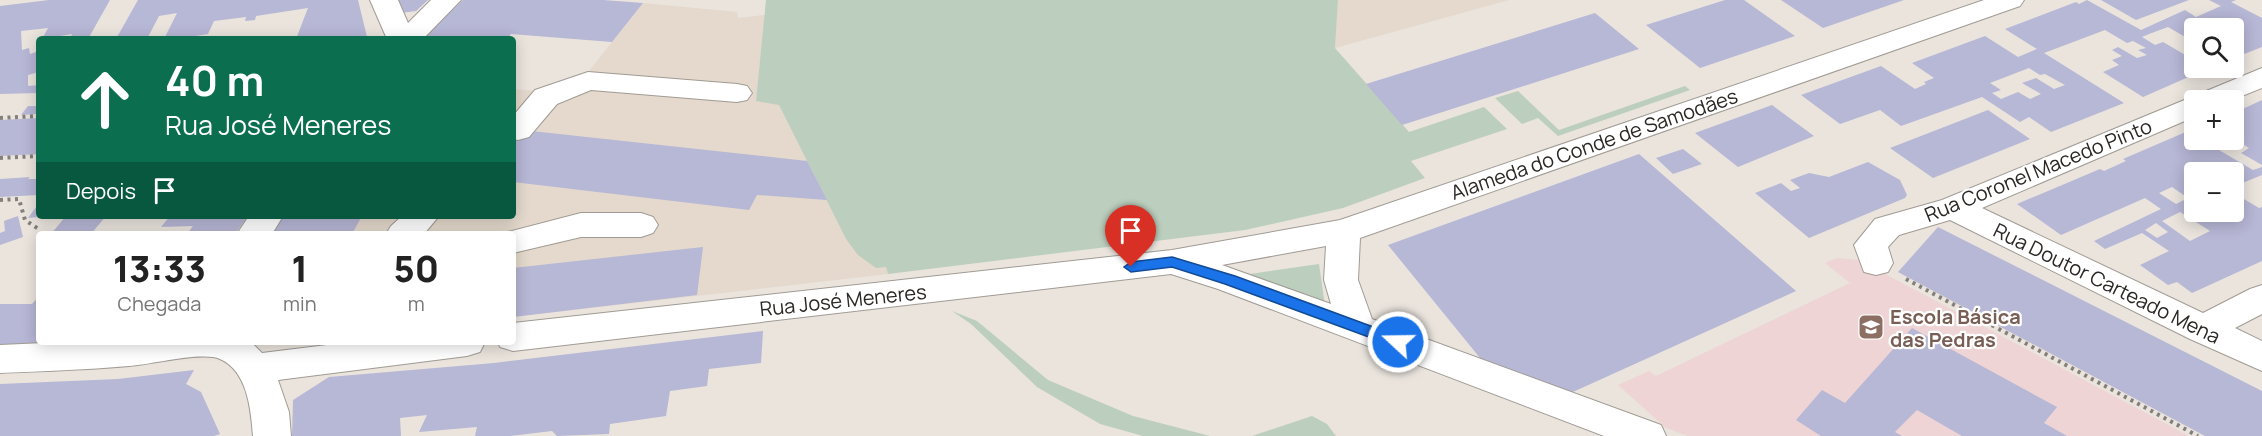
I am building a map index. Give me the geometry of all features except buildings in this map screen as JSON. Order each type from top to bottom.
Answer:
[{"type":"street","points":[[384,0],[400,36]]},
{"type":"street","points":[[410,36],[447,0]]},
{"type":"street","name":"Alameda do Conde de Samodães","points":[[1172,262],[1344,231],[2010,0]]},
{"type":"street","points":[[2231,90],[2262,77]]},
{"type":"street","points":[[518,130],[546,97],[588,81],[737,93]]},
{"type":"street","name":"Rua Coronel Macedo Pinto","points":[[1876,263],[1871,245],[1887,227],[1953,208],[2184,110]]},
{"type":"street","name":"Rua Doutor Carteado Mena","points":[[1953,208],[2262,357]]},
{"type":"street","points":[[406,231],[420,219]]},
{"type":"street","points":[[516,240],[581,225],[640,225]]},
{"type":"street","points":[[1344,231],[1341,280],[1357,327]]},
{"type":"street","points":[[1172,262],[1230,280],[1647,436]]},
{"type":"street","name":"Rua José Meneres","points":[[516,337],[1172,262]]},
{"type":"street","points":[[2204,329],[2262,298]]},
{"type":"street","points":[[0,359],[134,352],[186,345]]},
{"type":"street","points":[[219,345],[231,347],[255,368],[269,414],[272,436]]},
{"type":"street","points":[[255,368],[325,350],[414,345]]},
{"type":"path","points":[[0,118],[36,116]]},
{"type":"path","points":[[0,158],[36,156]]},
{"type":"path","points":[[0,200],[19,199],[25,220],[40,230]]},
{"type":"path","points":[[1876,263],[2198,436]]},
{"type":"shaded area","points":[[1338,0],[1509,0],[1335,48]]},
{"type":"shaded area","points":[[643,3],[737,12],[738,18],[765,15],[756,101],[779,104],[827,200],[886,267],[888,274],[516,317],[516,231],[273,231],[280,219],[516,219],[516,89],[538,91],[549,85],[585,76]]},
{"type":"shaded area","name":"Escola Básica das Pedras","points":[[1837,258],[1859,260],[2189,436],[1688,436],[1666,428],[1618,385],[1649,371],[1656,376],[1850,283],[1825,263]]},
{"type":"green space","points":[[766,0],[1338,0],[1335,48],[1409,132],[1484,107],[1507,129],[1411,161],[1425,178],[1343,208],[1245,230],[888,274],[886,267],[876,268],[858,255],[846,239],[779,105],[756,101]]},
{"type":"green space","points":[[1685,86],[1690,90],[1558,136],[1538,118],[1522,124],[1495,98],[1518,91],[1559,130]]},
{"type":"green space","points":[[1319,264],[1325,306],[1243,275]]},
{"type":"green space","points":[[952,311],[977,321],[1048,380],[1133,416],[1210,436],[1143,436],[1100,424],[1037,387],[971,324]]},
{"type":"green space","points":[[1312,416],[1327,424],[1336,436],[1252,436]]},
{"type":"place","name":"Escola Básica das Pedras","points":[[1871,327]]},
{"type":"route","points":[[1131,267],[1172,262],[1230,280],[1398,342]]}]
